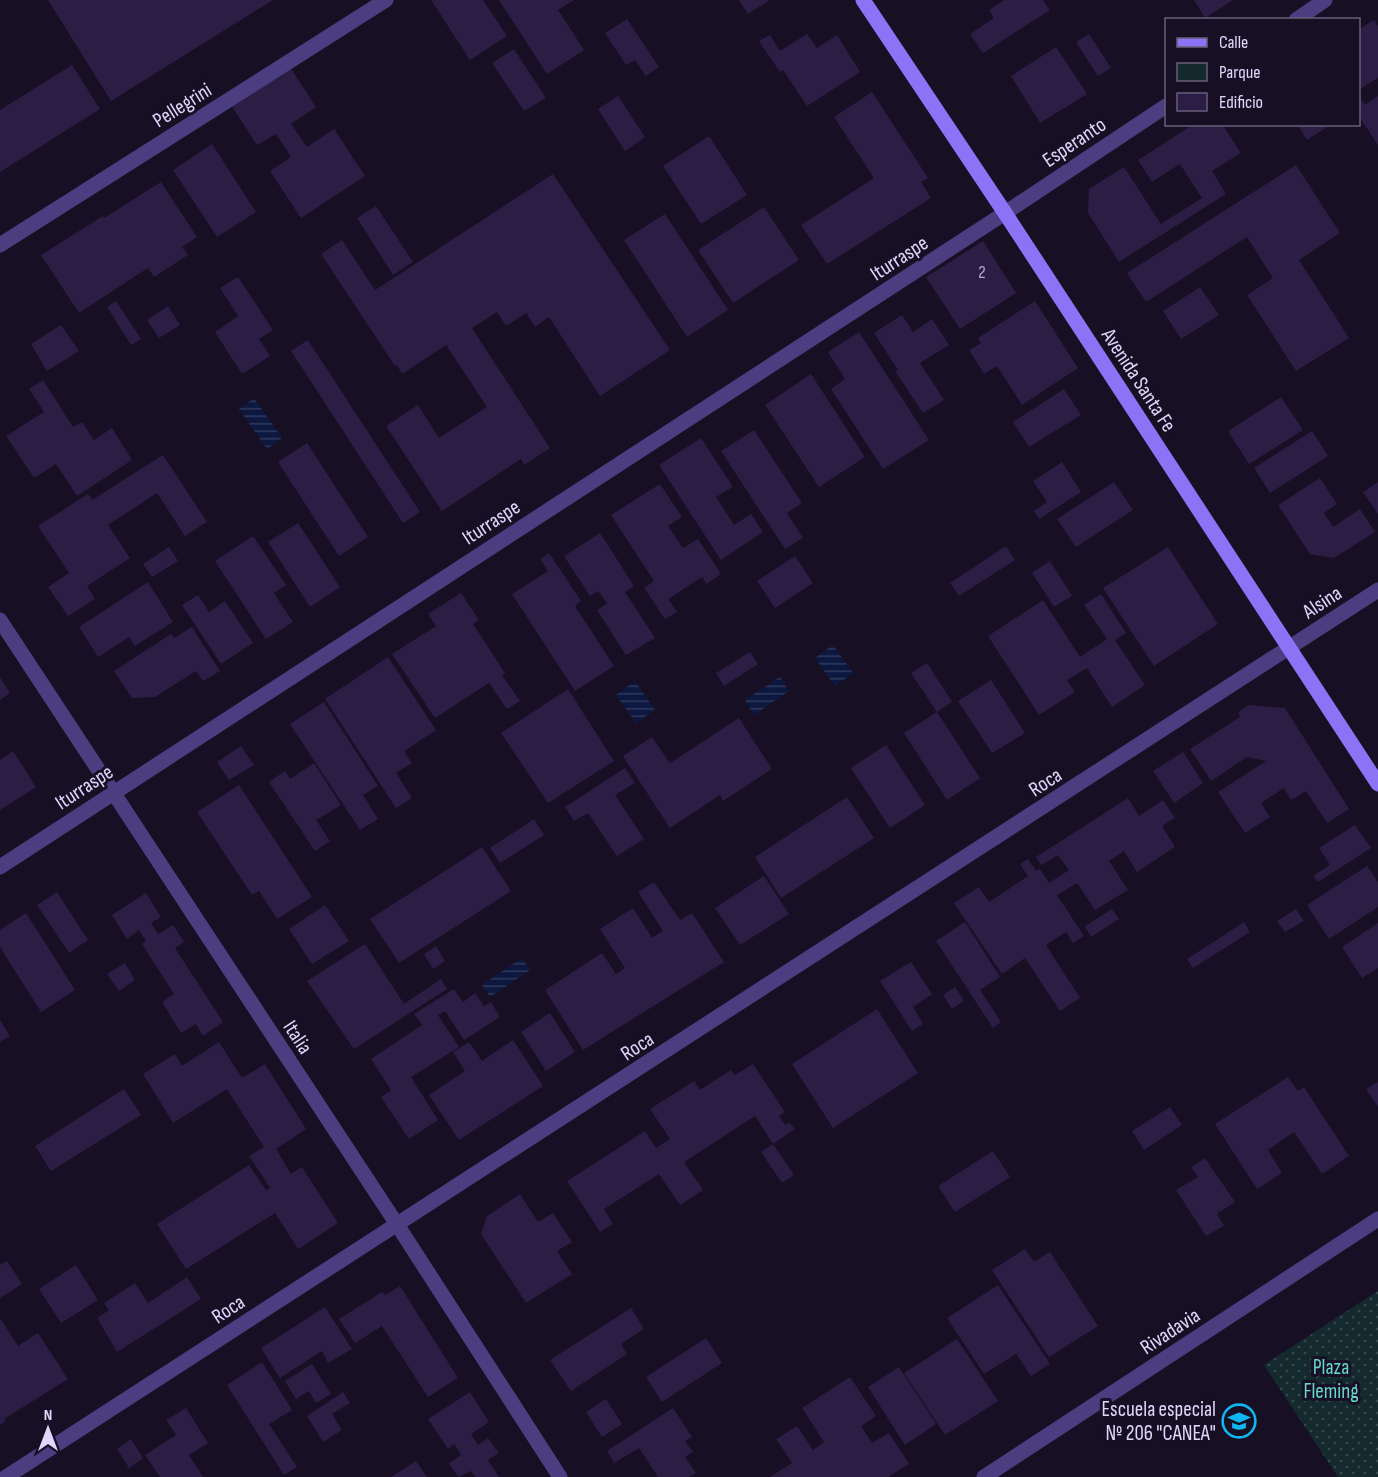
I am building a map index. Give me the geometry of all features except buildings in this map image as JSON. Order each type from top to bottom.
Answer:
[{"type":"main road","name":"Avenida Santa Fe","points":[[863,0],[1378,784]]},
{"type":"street","name":"Pellegrini","points":[[0,245],[386,0]]},
{"type":"street","points":[[1299,18],[1325,0]]},
{"type":"street","name":"Esperanto","points":[[1005,213],[1165,107]]},
{"type":"street","name":"Iturraspe","points":[[0,867],[1005,213]]},
{"type":"street","name":"Alsina","points":[[1289,649],[1378,590]]},
{"type":"street","name":"Italia","points":[[0,620],[560,1477]]},
{"type":"street","name":"Roca","points":[[6,1477],[1289,649]]},
{"type":"street","name":"Rivadavia","points":[[984,1477],[1378,1219]]},
{"type":"green space","name":"Plaza Fleming","points":[[1378,1291],[1378,1477],[1338,1477],[1264,1365]]},
{"type":"water","points":[[254,398],[282,438],[267,449],[239,409]]},
{"type":"water","points":[[833,645],[853,673],[835,686],[815,658]]},
{"type":"water","points":[[780,677],[789,691],[754,715],[745,700]]},
{"type":"water","points":[[635,681],[655,710],[636,723],[616,695]]},
{"type":"water","points":[[522,958],[530,970],[490,997],[482,985]]},
{"type":"place","name":"Escuela especial Nº 206 \"CANEA\"","points":[[1239,1421]]}]
